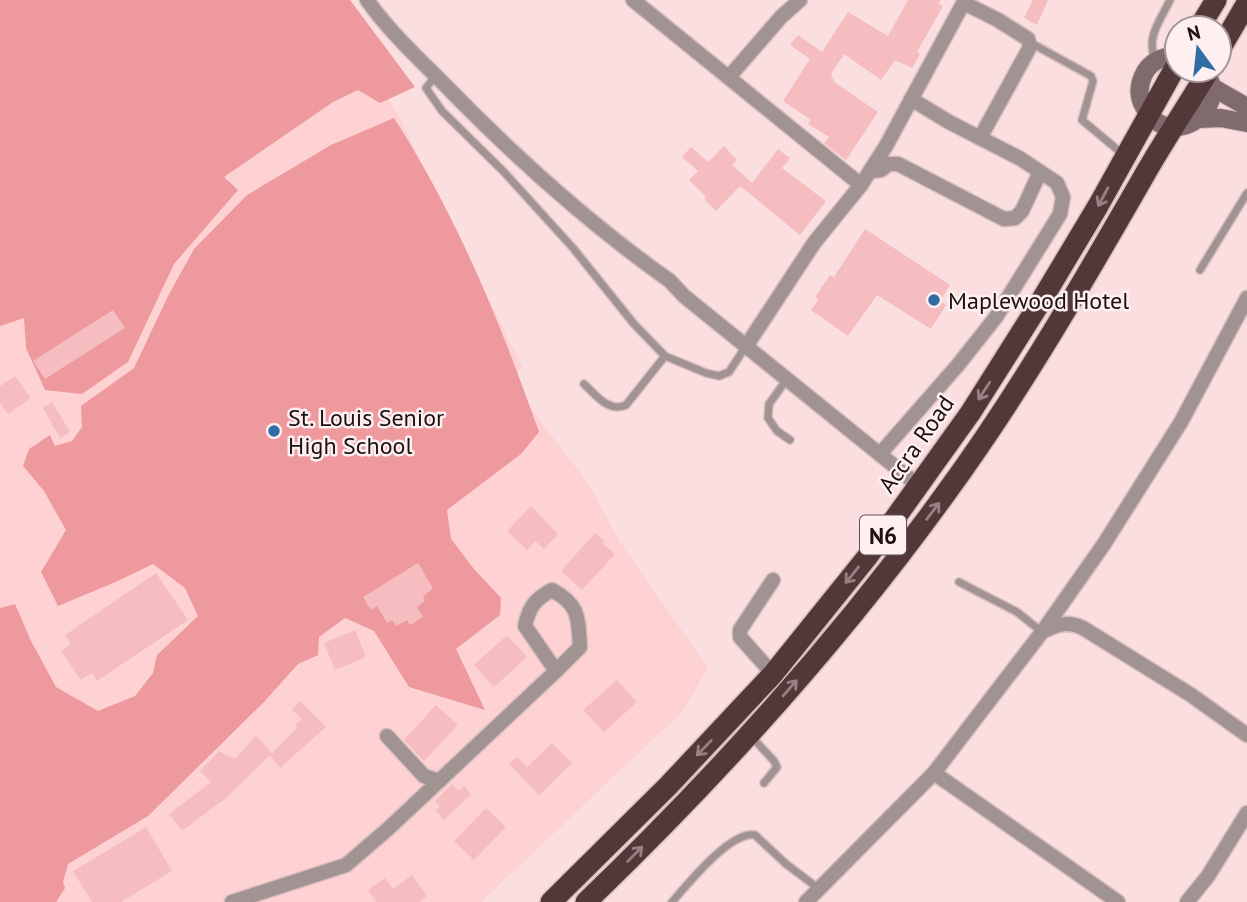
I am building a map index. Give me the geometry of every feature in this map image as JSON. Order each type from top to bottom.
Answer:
[{"type":"highway","points":[[1233,27],[1247,3]]},
{"type":"highway","name":"Accra Road","points":[[551,902],[668,786],[773,674],[868,556],[971,412],[1038,306],[1166,84]]},
{"type":"highway","name":"Accra Road","points":[[586,902],[638,853],[831,641],[947,492],[1030,368],[1202,84]]},
{"type":"street","points":[[367,0],[383,23],[469,110],[581,211],[919,486]]},
{"type":"street","points":[[633,0],[861,185]]},
{"type":"street","points":[[729,77],[781,17],[800,0]]},
{"type":"street","points":[[747,345],[814,243],[861,185],[886,146],[965,2],[1028,39],[1030,47],[980,138]]},
{"type":"street","points":[[1163,57],[1147,69],[1139,90],[1141,102],[1148,115],[1163,125],[1174,127],[1191,124],[1198,119],[1209,105],[1208,84]]},
{"type":"street","points":[[1219,84],[1247,107]]},
{"type":"street","points":[[880,454],[996,317],[1059,214],[1063,197],[1057,183],[1021,159],[911,99]]},
{"type":"street","points":[[1198,119],[1221,118],[1247,123]]},
{"type":"street","points":[[870,171],[881,170],[888,164],[898,164],[1004,219],[1016,218],[1022,211],[1040,172]]},
{"type":"street","points":[[806,902],[934,773],[1042,632],[1104,544],[1181,422],[1247,298]]},
{"type":"street","points":[[773,580],[740,630],[740,637],[773,674]]},
{"type":"street","points":[[232,902],[346,864],[556,671],[580,647],[578,618],[567,598],[552,590],[537,598],[529,609],[524,626],[556,671]]},
{"type":"street","points":[[1042,632],[1057,624],[1070,622],[1083,628],[1191,695],[1247,735]]},
{"type":"street","points":[[387,736],[424,776],[439,781]]},
{"type":"street","points":[[934,773],[1118,902]]},
{"type":"street","points":[[1187,902],[1208,876],[1247,813]]},
{"type":"lane","points":[[1155,61],[1150,47],[1152,36],[1170,0]]},
{"type":"lane","points":[[1029,43],[1091,76],[1093,81],[1082,120],[1125,156]]},
{"type":"lane","points":[[435,76],[426,88],[442,111],[504,172],[573,248],[634,324],[665,356],[719,376],[729,372],[747,345]]},
{"type":"lane","points":[[1200,270],[1247,193]]},
{"type":"lane","points":[[584,384],[611,407],[618,409],[626,405],[665,356]]},
{"type":"lane","points":[[787,378],[769,404],[768,418],[777,431],[790,440]]},
{"type":"lane","points":[[959,582],[1017,612],[1042,632]]},
{"type":"lane","points":[[749,734],[777,767],[764,783]]},
{"type":"lane","points":[[672,902],[730,844],[747,834],[754,835],[818,888]]},
{"type":"shaded area","name":"St. Louis Senior High School","points":[[0,0],[331,0],[397,113],[522,367],[509,380],[588,483],[620,542],[708,668],[683,711],[481,902],[0,902]]},
{"type":"shaded area","points":[[0,0],[350,0],[415,87],[380,103],[358,90],[333,102],[224,177],[238,190],[174,264],[128,362],[82,394],[45,390],[26,348],[24,318],[0,326]]},
{"type":"shaded area","points":[[394,118],[438,193],[476,270],[539,432],[521,454],[447,510],[451,539],[501,598],[500,615],[456,649],[485,710],[409,687],[374,631],[345,618],[319,637],[318,655],[298,664],[264,702],[148,816],[68,864],[63,882],[65,888],[56,902],[0,902],[0,608],[15,604],[56,687],[98,711],[135,696],[153,673],[157,655],[198,616],[185,588],[153,564],[58,606],[41,572],[66,530],[44,491],[23,466],[29,449],[50,435],[55,446],[72,441],[82,427],[81,406],[134,368],[194,249],[247,195],[331,145]]},
{"type":"building","points":[[908,0],[941,0],[938,4],[943,6],[917,52],[920,54],[912,68],[895,60],[881,80],[844,54],[831,74],[834,82],[878,112],[846,160],[824,143],[829,137],[808,124],[811,120],[783,101],[810,59],[790,45],[798,35],[822,52],[848,12],[888,36]]},
{"type":"building","points":[[1033,0],[1048,0],[1037,25],[1024,18]]},
{"type":"building","points":[[724,146],[737,160],[732,165],[752,183],[778,149],[790,158],[782,168],[826,201],[800,235],[740,186],[716,211],[704,199],[706,197],[689,180],[698,171],[682,157],[691,147],[708,162]]},
{"type":"building","points":[[865,229],[950,285],[940,301],[946,305],[931,329],[877,295],[848,336],[811,310],[819,299],[815,297],[830,275],[834,277]]},
{"type":"building","points":[[113,310],[125,328],[45,379],[33,361]]},
{"type":"building","points":[[15,376],[31,398],[8,414],[0,403],[0,386]]},
{"type":"building","points":[[52,402],[70,432],[60,438],[43,408]]},
{"type":"building","points":[[531,506],[558,534],[544,549],[535,541],[527,550],[507,531]]},
{"type":"building","points":[[595,533],[615,554],[582,590],[561,571]]},
{"type":"building","points":[[418,563],[433,588],[423,597],[425,601],[417,607],[423,617],[410,625],[407,620],[396,626],[392,620],[387,623],[377,606],[371,610],[363,597]]},
{"type":"building","points":[[156,573],[188,620],[97,681],[92,673],[81,680],[61,651],[71,644],[65,635]]},
{"type":"building","points":[[355,630],[366,657],[335,670],[324,643]]},
{"type":"building","points":[[507,635],[527,657],[494,687],[474,665]]},
{"type":"building","points":[[617,680],[637,702],[604,732],[583,710]]},
{"type":"building","points":[[300,701],[326,727],[280,768],[270,755],[297,728],[295,725],[302,719],[292,710]]},
{"type":"building","points":[[436,705],[458,725],[424,761],[404,740]]},
{"type":"building","points":[[256,735],[272,753],[226,798],[182,831],[169,814],[211,782],[200,771],[219,751],[235,759]]},
{"type":"building","points":[[552,743],[572,763],[539,795],[509,764],[517,757],[527,767]]},
{"type":"building","points":[[452,784],[459,791],[464,786],[471,794],[444,820],[435,810],[440,806],[435,801]]},
{"type":"building","points":[[486,808],[506,827],[474,860],[454,841]]},
{"type":"building","points":[[146,827],[172,871],[121,902],[92,902],[73,871]]},
{"type":"building","points":[[412,875],[427,896],[419,902],[376,902],[368,890],[385,878],[393,889]]},
{"type":"place","name":"Maplewood Hotel","points":[[934,300]]},
{"type":"place","name":"St. Louis Senior High School","points":[[274,431]]}]
